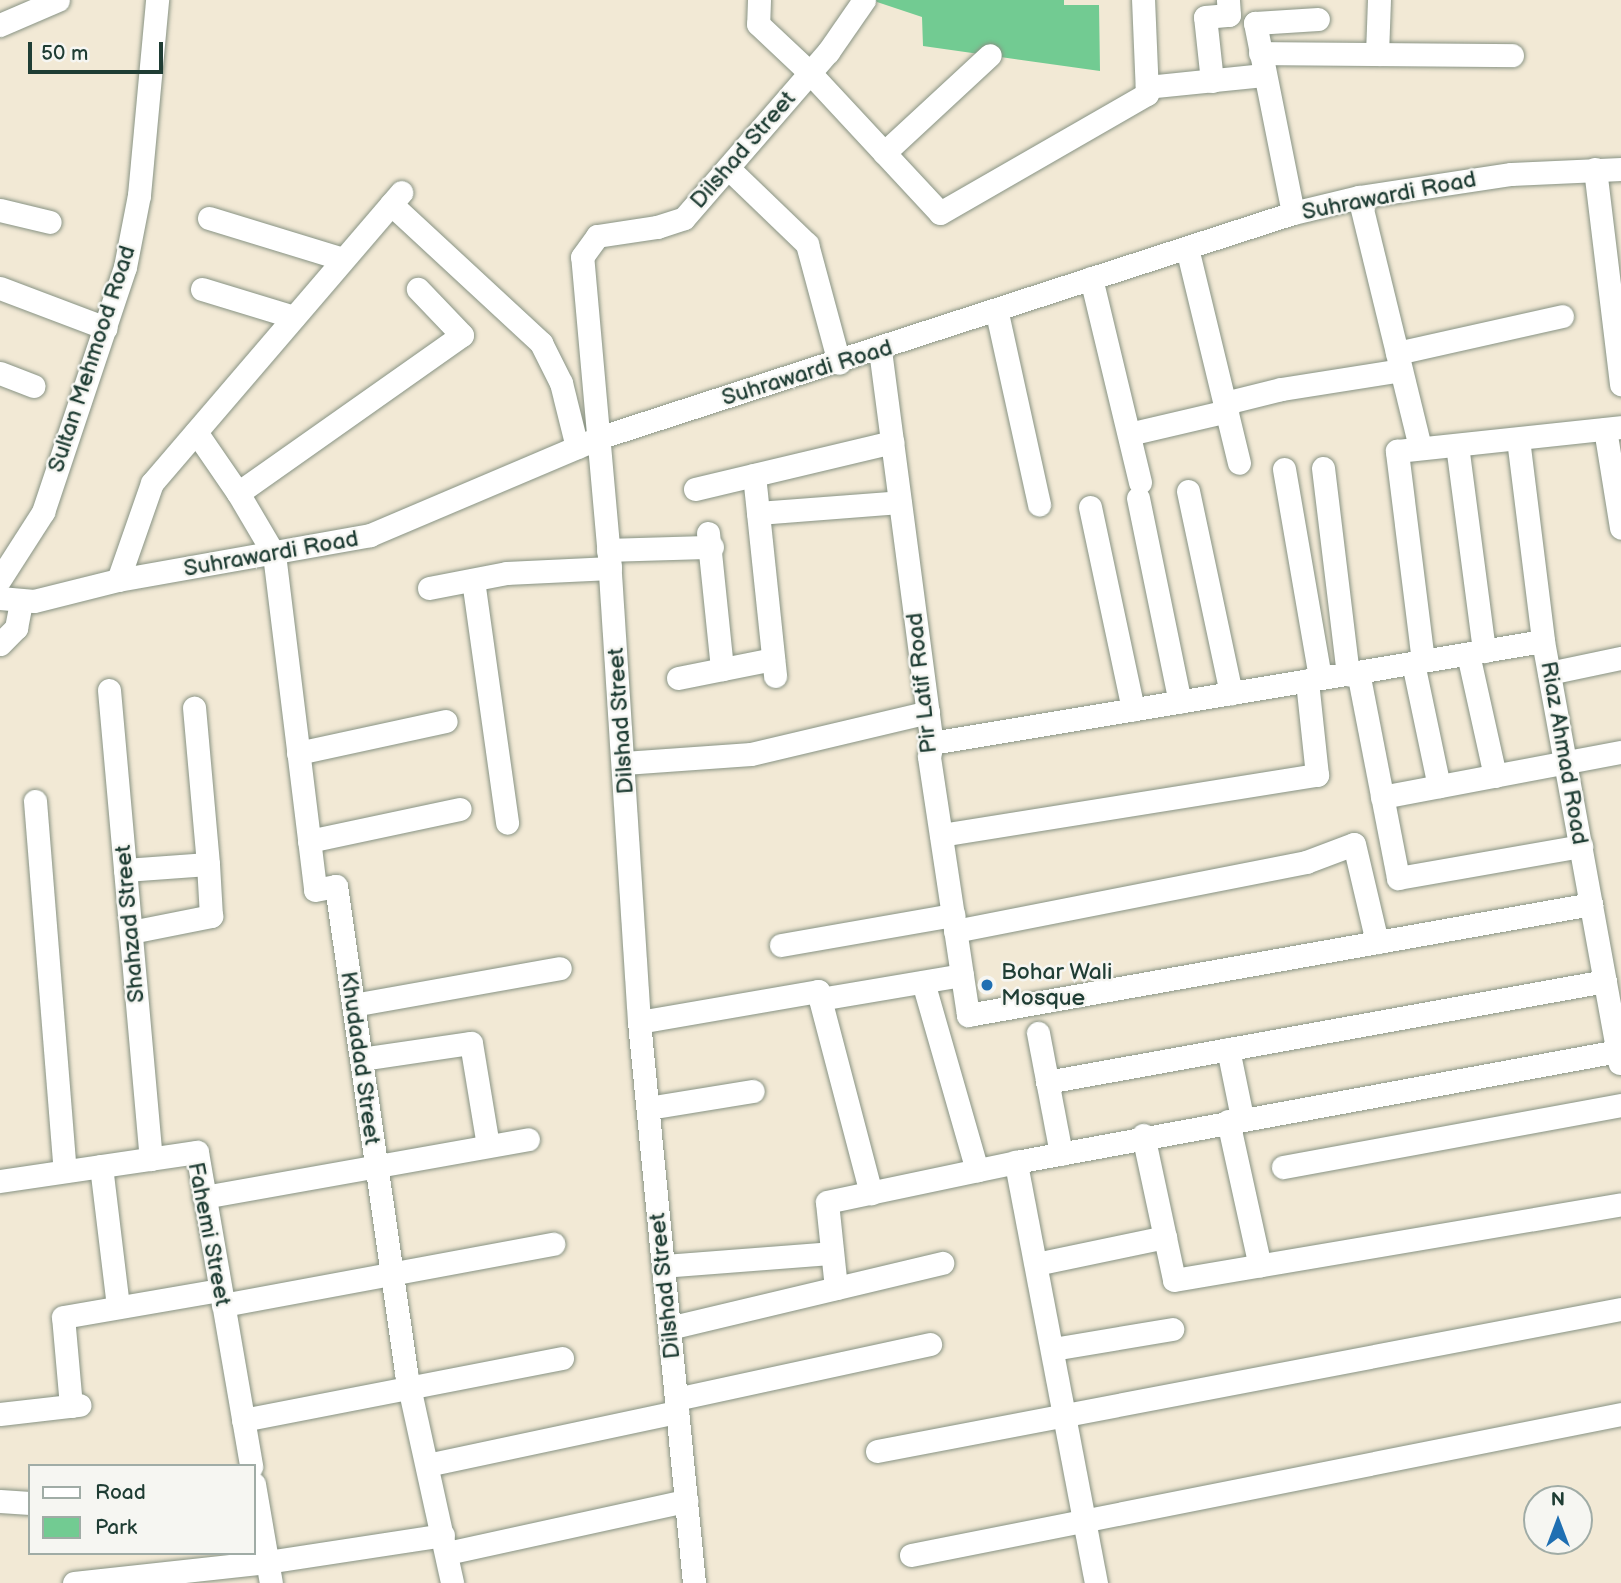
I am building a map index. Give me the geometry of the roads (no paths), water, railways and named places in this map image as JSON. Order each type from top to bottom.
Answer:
[{"type":"street","points":[[0,25],[58,0]]},
{"type":"street","name":"Sultan Mehmood Road","points":[[0,579],[43,512],[125,267],[139,195],[157,0]]},
{"type":"street","points":[[759,0],[758,24],[810,73],[940,213],[1147,94],[1143,0]]},
{"type":"street","name":"Dilshad Street","points":[[694,1583],[639,1022],[609,559],[588,443],[583,249],[597,236],[657,228],[684,218],[810,73],[864,0]]},
{"type":"street","points":[[1212,81],[1205,17],[1229,15],[1228,0]]},
{"type":"street","points":[[1377,54],[1379,0]]},
{"type":"street","points":[[1293,213],[1255,23],[1318,19]]},
{"type":"street","points":[[1147,87],[1212,81],[1262,64],[1377,54],[1512,55]]},
{"type":"street","points":[[884,153],[990,55]]},
{"type":"street","points":[[728,168],[807,244],[839,363]]},
{"type":"street","points":[[1595,169],[1621,384]]},
{"type":"street","name":"Suhrawardi Road","points":[[10,600],[370,535],[588,443],[997,313],[1091,278],[1293,213],[1359,197],[1511,174],[1621,169]]},
{"type":"street","points":[[1359,197],[1420,448]]},
{"type":"street","points":[[118,580],[152,483],[396,198],[541,343],[588,443]]},
{"type":"street","points":[[0,210],[50,222]]},
{"type":"street","points":[[209,218],[343,259]]},
{"type":"street","points":[[1187,248],[1239,463]]},
{"type":"street","points":[[1091,278],[1129,434],[1180,702]]},
{"type":"street","points":[[0,288],[106,328]]},
{"type":"street","points":[[202,289],[295,317]]},
{"type":"street","points":[[238,493],[462,335],[418,289]]},
{"type":"street","points":[[997,313],[1039,504]]},
{"type":"street","points":[[1129,434],[1281,389],[1399,361],[1562,316]]},
{"type":"street","name":"Pir Latif Road","points":[[880,350],[932,743],[929,757],[968,1015],[1377,943]]},
{"type":"street","points":[[0,373],[34,386]]},
{"type":"street","points":[[1439,786],[1418,662],[1397,452],[1613,428],[1621,528]]},
{"type":"street","points":[[196,432],[238,493],[274,554]]},
{"type":"street","name":"Riaz Ahmad Road","points":[[1518,439],[1543,642],[1620,1058]]},
{"type":"street","points":[[695,489],[892,442]]},
{"type":"street","points":[[1457,445],[1476,653],[1495,776]]},
{"type":"street","points":[[1323,468],[1353,673],[1398,878],[1581,846]]},
{"type":"street","points":[[941,835],[1317,775],[1314,680],[1284,469]]},
{"type":"street","points":[[678,678],[722,669],[774,668],[754,475]]},
{"type":"street","points":[[1188,491],[1231,693]]},
{"type":"street","points":[[758,513],[900,502]]},
{"type":"street","points":[[1090,507],[1133,709]]},
{"type":"street","points":[[429,588],[710,540],[722,669]]},
{"type":"street","name":"Khudadad Street","points":[[274,554],[315,890],[336,886],[409,1388],[452,1583]]},
{"type":"street","points":[[473,580],[507,823]]},
{"type":"street","points":[[0,644],[16,628],[10,600]]},
{"type":"street","points":[[932,743],[1543,642]]},
{"type":"street","points":[[1549,673],[1621,658]]},
{"type":"street","name":"Shahzad Street","points":[[109,690],[151,1159]]},
{"type":"street","points":[[131,932],[211,916],[194,708]]},
{"type":"street","points":[[624,763],[751,754],[928,712]]},
{"type":"street","points":[[298,753],[446,721]]},
{"type":"street","points":[[1382,797],[1621,751]]},
{"type":"street","points":[[35,802],[65,1171]]},
{"type":"street","points":[[309,841],[460,809]]},
{"type":"street","points":[[781,945],[954,923],[1306,862],[1354,844],[1377,943],[1591,904]]},
{"type":"street","points":[[125,870],[208,864]]},
{"type":"street","points":[[353,1005],[560,968]]},
{"type":"street","points":[[820,999],[962,975]]},
{"type":"street","points":[[1047,1082],[1605,981]]},
{"type":"street","points":[[923,982],[977,1170]]},
{"type":"street","points":[[639,1022],[818,991],[871,1193]]},
{"type":"street","points":[[1038,1033],[1061,1154]]},
{"type":"street","points":[[361,1059],[471,1043],[488,1146]]},
{"type":"street","points":[[1228,1049],[1235,1119],[1260,1266]]},
{"type":"street","points":[[836,1288],[827,1202],[1143,1135],[1620,1058]]},
{"type":"street","points":[[648,1108],[753,1091]]},
{"type":"street","points":[[1283,1167],[1621,1105]]},
{"type":"street","points":[[1143,1135],[1174,1280],[1621,1204]]},
{"type":"street","points":[[204,1197],[528,1139]]},
{"type":"street","name":"Fahemi Street","points":[[0,1181],[197,1152],[251,1464]]},
{"type":"street","points":[[1016,1162],[1096,1583]]},
{"type":"street","points":[[101,1166],[118,1307]]},
{"type":"street","points":[[1036,1264],[1165,1237]]},
{"type":"street","points":[[0,1414],[75,1405],[63,1317],[118,1307],[222,1297],[391,1274],[553,1244]]},
{"type":"street","points":[[663,1266],[832,1252]]},
{"type":"street","points":[[669,1328],[942,1263]]},
{"type":"street","points":[[877,1451],[1621,1308]]},
{"type":"street","points":[[1052,1349],[1172,1329]]},
{"type":"street","points":[[427,1465],[930,1344]]},
{"type":"street","points":[[243,1420],[562,1358]]},
{"type":"street","points":[[911,1555],[1621,1414]]},
{"type":"street","points":[[256,1496],[269,1572]]},
{"type":"street","points":[[0,1501],[28,1503]]},
{"type":"street","points":[[74,1583],[269,1572],[686,1502]]},
{"type":"place","name":"Bohar Wali Mosque","points":[[987,985]]}]
